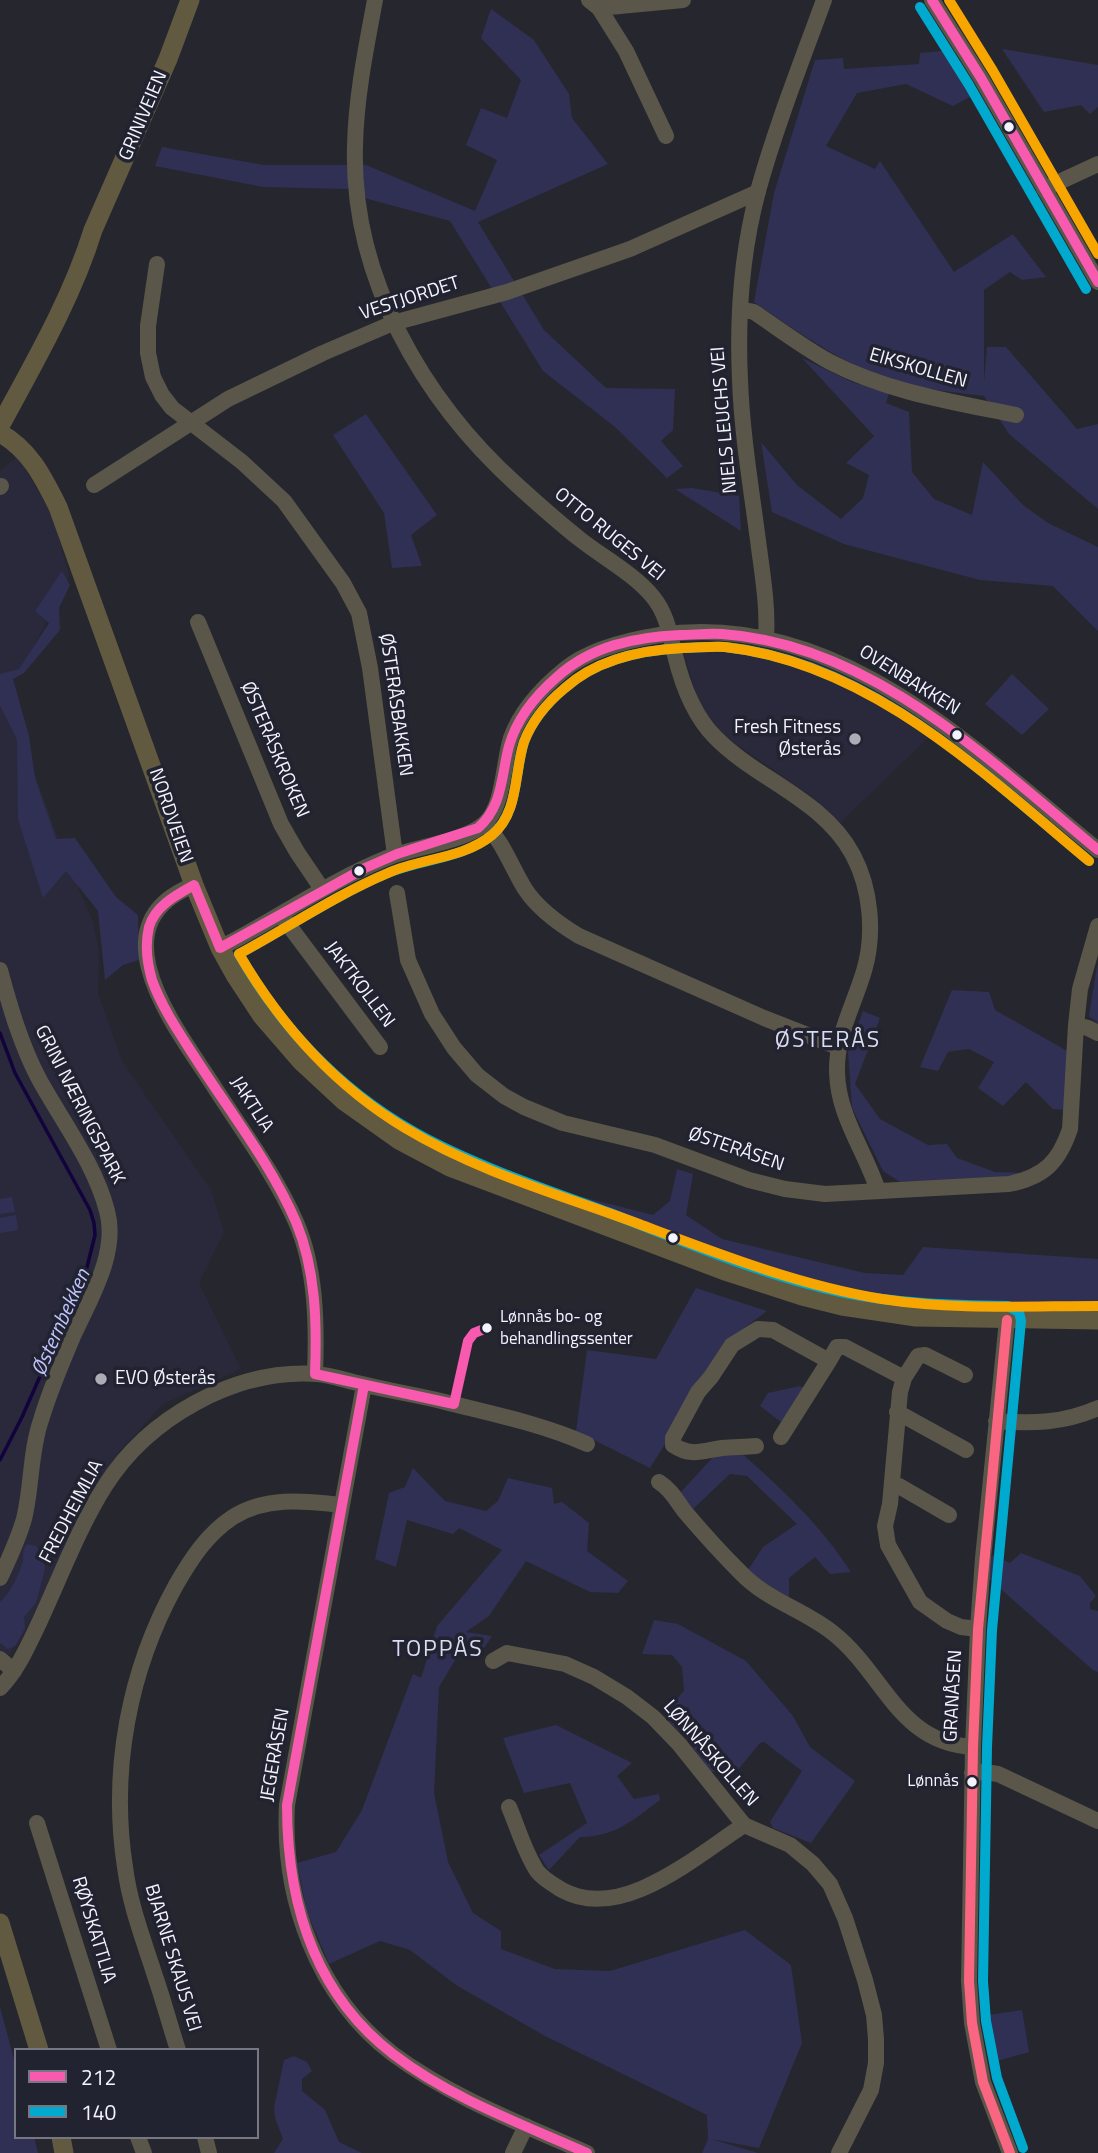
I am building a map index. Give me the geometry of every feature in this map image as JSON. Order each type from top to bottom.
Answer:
[{"type":"main road","name":"GRINIVEIEN","points":[[0,426],[86,253],[93,230],[168,59],[190,0]]},
{"type":"main road","name":"GRINIVEIEN","points":[[0,400],[79,251],[93,230]]},
{"type":"main road","name":"NORDVEIEN","points":[[0,433],[17,444],[33,462],[58,507],[194,885],[234,975],[262,1016],[316,1076],[370,1121],[450,1167],[728,1272],[802,1296],[882,1313],[916,1317],[1098,1320]]},
{"type":"main road","points":[[0,1923],[38,2048]]},
{"type":"street","name":"OTTO RUGES VEI","points":[[375,0],[356,122],[355,172],[360,216],[369,254],[393,323],[435,390],[501,471],[563,526],[632,577],[652,596],[671,634],[684,684],[703,723],[743,761],[820,815],[842,839],[859,869],[865,886],[869,914],[868,950],[864,971],[838,1047],[838,1083],[844,1115],[878,1191]]},
{"type":"street","points":[[594,4],[683,0]]},
{"type":"street","name":"NIELS LEUCHS VEI","points":[[766,638],[762,571],[742,414],[740,309],[744,266],[758,192],[824,0]]},
{"type":"street","points":[[932,0],[981,78],[1098,282]]},
{"type":"street","points":[[594,4],[626,51],[666,136]]},
{"type":"street","points":[[1044,189],[1098,164]]},
{"type":"street","name":"VESTJORDET","points":[[93,485],[189,422],[270,378],[393,323],[564,273],[630,249],[758,192]]},
{"type":"street","name":"ØSTERÅSBAKKEN","points":[[157,264],[148,326],[148,353],[153,377],[162,394],[172,408],[242,463],[284,501],[343,583],[359,613],[370,668],[395,855]]},
{"type":"street","name":"EIKSKOLLEN","points":[[740,309],[754,312],[831,362],[887,386],[930,398],[1016,415]]},
{"type":"street","name":"ØSTERÅSKROKEN","points":[[198,622],[281,824],[322,889]]},
{"type":"street","name":"OVENBAKKEN","points":[[485,823],[496,807],[505,760],[521,715],[541,691],[566,668],[615,645],[697,632],[766,638],[830,658],[900,696],[965,741],[1098,849]]},
{"type":"street","points":[[220,948],[322,889],[395,855],[470,832],[485,823],[503,845],[527,891],[560,924],[579,936],[741,1008],[838,1047]]},
{"type":"street","name":"JAKTLIA","points":[[194,885],[161,904],[149,926],[147,954],[152,985],[166,1014],[283,1195],[307,1248],[314,1295],[315,1374]]},
{"type":"street","name":"ØSTERÅSEN","points":[[397,893],[408,960],[424,999],[465,1062],[504,1096],[563,1123],[666,1149],[771,1186],[825,1194],[1009,1184],[1026,1181],[1040,1174],[1059,1154],[1070,1129],[1080,989],[1098,926]]},
{"type":"street","name":"JAKTKOLLEN","points":[[281,915],[380,1046]]},
{"type":"street","name":"GRINI NÆRINGSPARK","points":[[0,970],[21,1039],[38,1077],[99,1187],[107,1208],[110,1231],[108,1251],[98,1281],[40,1422],[24,1518],[15,1547],[0,1578]]},
{"type":"street","points":[[1076,1025],[1098,1033]]},
{"type":"street","name":"GRANÅSEN","points":[[1007,1320],[978,1629],[972,1773],[969,1981],[972,2023],[983,2082],[1010,2153]]},
{"type":"street","points":[[756,1446],[722,1448],[697,1454],[681,1451],[673,1445],[673,1437],[698,1392],[712,1377],[732,1345],[758,1329],[765,1328],[829,1361]]},
{"type":"street","points":[[781,1437],[838,1347],[845,1347],[904,1378]]},
{"type":"street","points":[[965,1375],[925,1355],[918,1356],[904,1378],[897,1412],[892,1486],[885,1526],[888,1545],[920,1602],[961,1627],[978,1629]]},
{"type":"street","name":"FREDHEIMLIA","points":[[0,1688],[14,1671],[105,1487],[124,1461],[172,1416],[225,1390],[267,1379],[315,1374],[520,1420],[587,1444]]},
{"type":"street","name":"JEGERÅSEN","points":[[364,1385],[287,1805],[288,1865],[299,1916],[325,1973],[360,2024],[374,2038],[419,2072],[526,2126],[587,2153]]},
{"type":"street","points":[[996,1421],[1056,1421],[1080,1416],[1098,1408]]},
{"type":"street","points":[[897,1412],[967,1450]]},
{"type":"street","points":[[659,1482],[668,1488],[685,1512],[750,1582],[780,1604],[824,1626],[845,1643],[907,1720],[935,1738],[954,1745],[973,1747]]},
{"type":"street","points":[[892,1486],[899,1486],[950,1515]]},
{"type":"street","name":"BJARNE SKAUS VEI","points":[[177,2048],[133,1911],[124,1865],[120,1810],[124,1742],[133,1687],[151,1634],[163,1610],[193,1556],[212,1533],[235,1516],[274,1502],[286,1500],[342,1506]]},
{"type":"street","name":"LØNNÅSKOLLEN","points":[[493,1661],[507,1653],[565,1664],[579,1669],[627,1697],[653,1717],[678,1744],[744,1825],[790,1845],[813,1864],[830,1884],[845,1919],[874,2015],[876,2063],[871,2090],[839,2153]]},
{"type":"street","points":[[0,1658],[14,1671]]},
{"type":"street","points":[[972,1773],[998,1774],[1098,1821]]},
{"type":"street","name":"LØNNÅSKOLLEN","points":[[509,1807],[538,1873],[568,1894],[591,1900],[611,1900],[635,1893],[660,1880],[744,1825]]},
{"type":"street","name":"RØYSKATTLIA","points":[[37,1823],[108,2048]]},
{"type":"street","points":[[513,2153],[526,2126]]},
{"type":"shaded area","points":[[491,9],[534,40],[569,94],[572,118],[608,164],[478,222],[544,330],[606,388],[675,389],[673,430],[661,441],[683,466],[667,478],[615,427],[543,371],[450,221],[368,199],[349,189],[263,187],[155,166],[162,147],[264,165],[366,165],[475,211],[497,160],[466,145],[481,108],[507,118],[521,80],[481,38]]},
{"type":"shaded area","points":[[1002,49],[1098,65],[1098,107],[1090,114],[1081,105],[1044,112]]},
{"type":"shaded area","points":[[951,50],[976,94],[953,106],[906,84],[857,93],[826,146],[875,169],[880,161],[954,272],[1013,234],[1046,277],[1022,280],[1010,272],[984,290],[984,382],[987,347],[1006,347],[1077,429],[1098,424],[1098,509],[1009,434],[984,396],[915,386],[871,372],[830,352],[754,302],[774,193],[815,60],[843,58],[844,69],[919,64],[920,53]]},
{"type":"shaded area","points":[[802,358],[852,382],[889,393],[886,403],[909,412],[912,472],[934,499],[972,515],[983,462],[1023,505],[1048,523],[1098,547],[1098,631],[1053,586],[980,580],[844,544],[772,512],[761,442],[797,485],[841,519],[863,498],[869,475],[846,463],[874,436]]},
{"type":"shaded area","points":[[366,414],[437,515],[411,535],[422,566],[392,568],[384,513],[333,435]]},
{"type":"shaded area","points":[[18,456],[53,517],[69,575],[19,673],[7,685],[23,741],[63,852],[93,922],[99,950],[98,993],[122,1061],[211,1190],[224,1232],[199,1283],[241,1369],[163,1404],[118,1453],[84,1511],[21,1640],[0,1666],[0,471]]},
{"type":"shaded area","points":[[692,488],[739,496],[741,531],[675,489]]},
{"type":"shaded area","points":[[62,571],[70,585],[59,608],[60,630],[24,673],[13,679],[29,736],[35,778],[56,839],[75,838],[116,897],[138,915],[139,960],[123,965],[105,980],[98,911],[66,871],[43,898],[18,819],[17,740],[0,705],[0,674],[19,669],[49,623],[35,611]]},
{"type":"shaded area","points":[[680,642],[767,646],[828,666],[885,694],[937,729],[839,824],[811,796],[723,735],[700,706]]},
{"type":"shaded area","points":[[1012,674],[1049,709],[1022,735],[985,704]]},
{"type":"shaded area","points":[[1098,966],[1098,1023],[1089,1016]]},
{"type":"shaded area","points":[[952,990],[989,992],[995,1010],[1069,1052],[1066,1110],[1053,1109],[1026,1082],[1003,1106],[978,1088],[994,1062],[969,1049],[948,1052],[938,1071],[920,1067]]},
{"type":"shaded area","points":[[863,1011],[880,1018],[855,1084],[880,1119],[928,1145],[947,1144],[957,1158],[995,1172],[1027,1173],[994,1180],[900,1182],[883,1171],[852,1108],[848,1052]]},
{"type":"shaded area","points":[[677,1169],[693,1174],[686,1215],[722,1239],[865,1273],[903,1275],[923,1247],[1098,1259],[1098,1312],[919,1305],[824,1290],[717,1257],[578,1205],[582,1197],[653,1215],[670,1201]]},
{"type":"shaded area","points":[[12,1197],[15,1212],[0,1214],[0,1199]]},
{"type":"shaded area","points":[[16,1215],[18,1230],[0,1233],[0,1218]]},
{"type":"shaded area","points":[[696,1288],[767,1311],[731,1338],[650,1468],[576,1431],[587,1350],[656,1359]]},
{"type":"shaded area","points":[[800,1386],[806,1389],[781,1422],[760,1406],[768,1393]]},
{"type":"shaded area","points":[[739,1451],[799,1507],[826,1537],[851,1572],[830,1574],[815,1557],[789,1578],[789,1601],[748,1570],[763,1547],[797,1524],[747,1476],[730,1474],[693,1509],[679,1494],[715,1455]]},
{"type":"shaded area","points":[[413,1468],[445,1501],[486,1511],[498,1501],[508,1478],[552,1488],[554,1504],[562,1502],[589,1523],[587,1551],[628,1581],[618,1593],[590,1592],[526,1561],[489,1616],[466,1632],[492,1636],[484,1648],[461,1650],[439,1687],[434,1793],[448,1862],[473,1913],[501,1931],[501,1949],[555,1969],[610,1971],[745,1930],[791,1965],[802,2043],[759,2148],[711,2139],[758,2153],[702,2153],[708,2139],[707,2115],[545,2036],[456,1985],[410,1950],[380,1941],[329,1964],[307,1912],[297,1863],[336,1852],[362,1810],[413,1674],[421,1678],[437,1626],[502,1550],[459,1528],[453,1534],[407,1520],[396,1567],[375,1559],[389,1493],[405,1487]]},
{"type":"shaded area","points":[[27,1544],[36,1546],[42,1553],[45,1569],[36,1603],[24,1617],[25,1628],[15,1646],[8,1649],[0,1643],[0,1602],[17,1577]]},
{"type":"shaded area","points":[[1021,1553],[1080,1576],[1096,1596],[1090,1603],[1090,1609],[1098,1611],[1098,1672],[988,1578],[992,1555],[1010,1563]]},
{"type":"shaded area","points":[[654,1620],[678,1624],[746,1661],[793,1716],[810,1747],[855,1781],[811,1843],[773,1828],[770,1822],[802,1771],[764,1742],[760,1743],[732,1777],[710,1771],[686,1738],[664,1717],[684,1690],[682,1667],[672,1655],[642,1654]]},
{"type":"shaded area","points":[[556,1725],[632,1763],[617,1776],[634,1799],[659,1794],[660,1800],[614,1831],[580,1837],[549,1870],[539,1855],[587,1823],[570,1783],[524,1793],[503,1738]]},
{"type":"shaded area","points":[[0,2007],[14,2060],[14,2139],[34,2139],[38,2153],[0,2153]]},
{"type":"shaded area","points":[[1022,2010],[1029,2052],[990,2063],[982,2016]]},
{"type":"shaded area","points":[[294,2056],[307,2062],[312,2071],[302,2079],[302,2091],[325,2110],[339,2142],[362,2153],[274,2153],[283,2139],[274,2108],[284,2060]]},
{"type":"waterway","name":"Østernbekken","points":[[0,1033],[15,1073],[90,1210],[95,1235],[85,1275],[0,1460]]},
{"type":"transit line","name":"212","points":[[932,0],[981,78],[1098,282]]},
{"type":"transit line","points":[[949,0],[1098,254]]},
{"type":"transit line","name":"140","points":[[920,7],[969,85],[1086,289]]},
{"type":"transit line","name":"212","points":[[487,1328],[474,1333],[468,1341],[454,1404],[315,1374],[314,1297],[308,1259],[296,1222],[262,1159],[172,1021],[152,980],[147,954],[149,927],[156,913],[167,902],[194,885],[220,948],[365,868],[397,854],[478,828],[497,800],[509,746],[517,726],[534,700],[549,684],[570,666],[614,645],[680,635],[722,634],[776,642],[828,659],[878,683],[925,712],[970,745],[1098,850]]},
{"type":"transit line","name":"140","points":[[1023,2148],[997,2078],[986,2021],[983,1981],[992,1630],[1021,1321],[1019,1312],[1008,1306],[926,1303],[865,1297],[785,1278],[518,1179],[451,1151],[399,1123],[371,1104],[320,1061],[276,1010],[239,954],[331,901],[388,873],[442,858],[481,843],[501,826],[507,816],[527,734],[553,699],[578,678],[605,663],[667,649],[725,647],[778,657],[828,674],[876,698],[965,758],[1089,861]]},
{"type":"transit line","points":[[1089,861],[965,758],[876,698],[828,675],[778,657],[725,647],[667,649],[605,663],[578,678],[553,699],[527,734],[507,816],[501,826],[481,843],[455,854],[401,868],[369,882],[239,954],[291,1029],[355,1093],[433,1144],[491,1170],[759,1268],[851,1293],[936,1305],[1098,1306]]},
{"type":"transit line","points":[[1007,1320],[978,1629],[969,1981],[972,2023],[983,2082],[1010,2153]]},
{"type":"transit line","name":"212","points":[[364,1385],[287,1805],[292,1876],[300,1910],[310,1943],[343,2003],[366,2030],[393,2054],[462,2097],[587,2153]]},
{"type":"place","name":"Fresh Fitness Østerås","points":[[855,739]]},
{"type":"place","name":"Lønnås bo- og behandlingssenter","points":[[487,1328]]},
{"type":"place","name":"EVO Østerås","points":[[101,1379]]},
{"type":"place","name":"Lønnås","points":[[972,1782]]},
{"type":"district","name":"ØSTERÅS","points":[[828,1041]]},
{"type":"district","name":"TOPPÅS","points":[[438,1650]]}]
